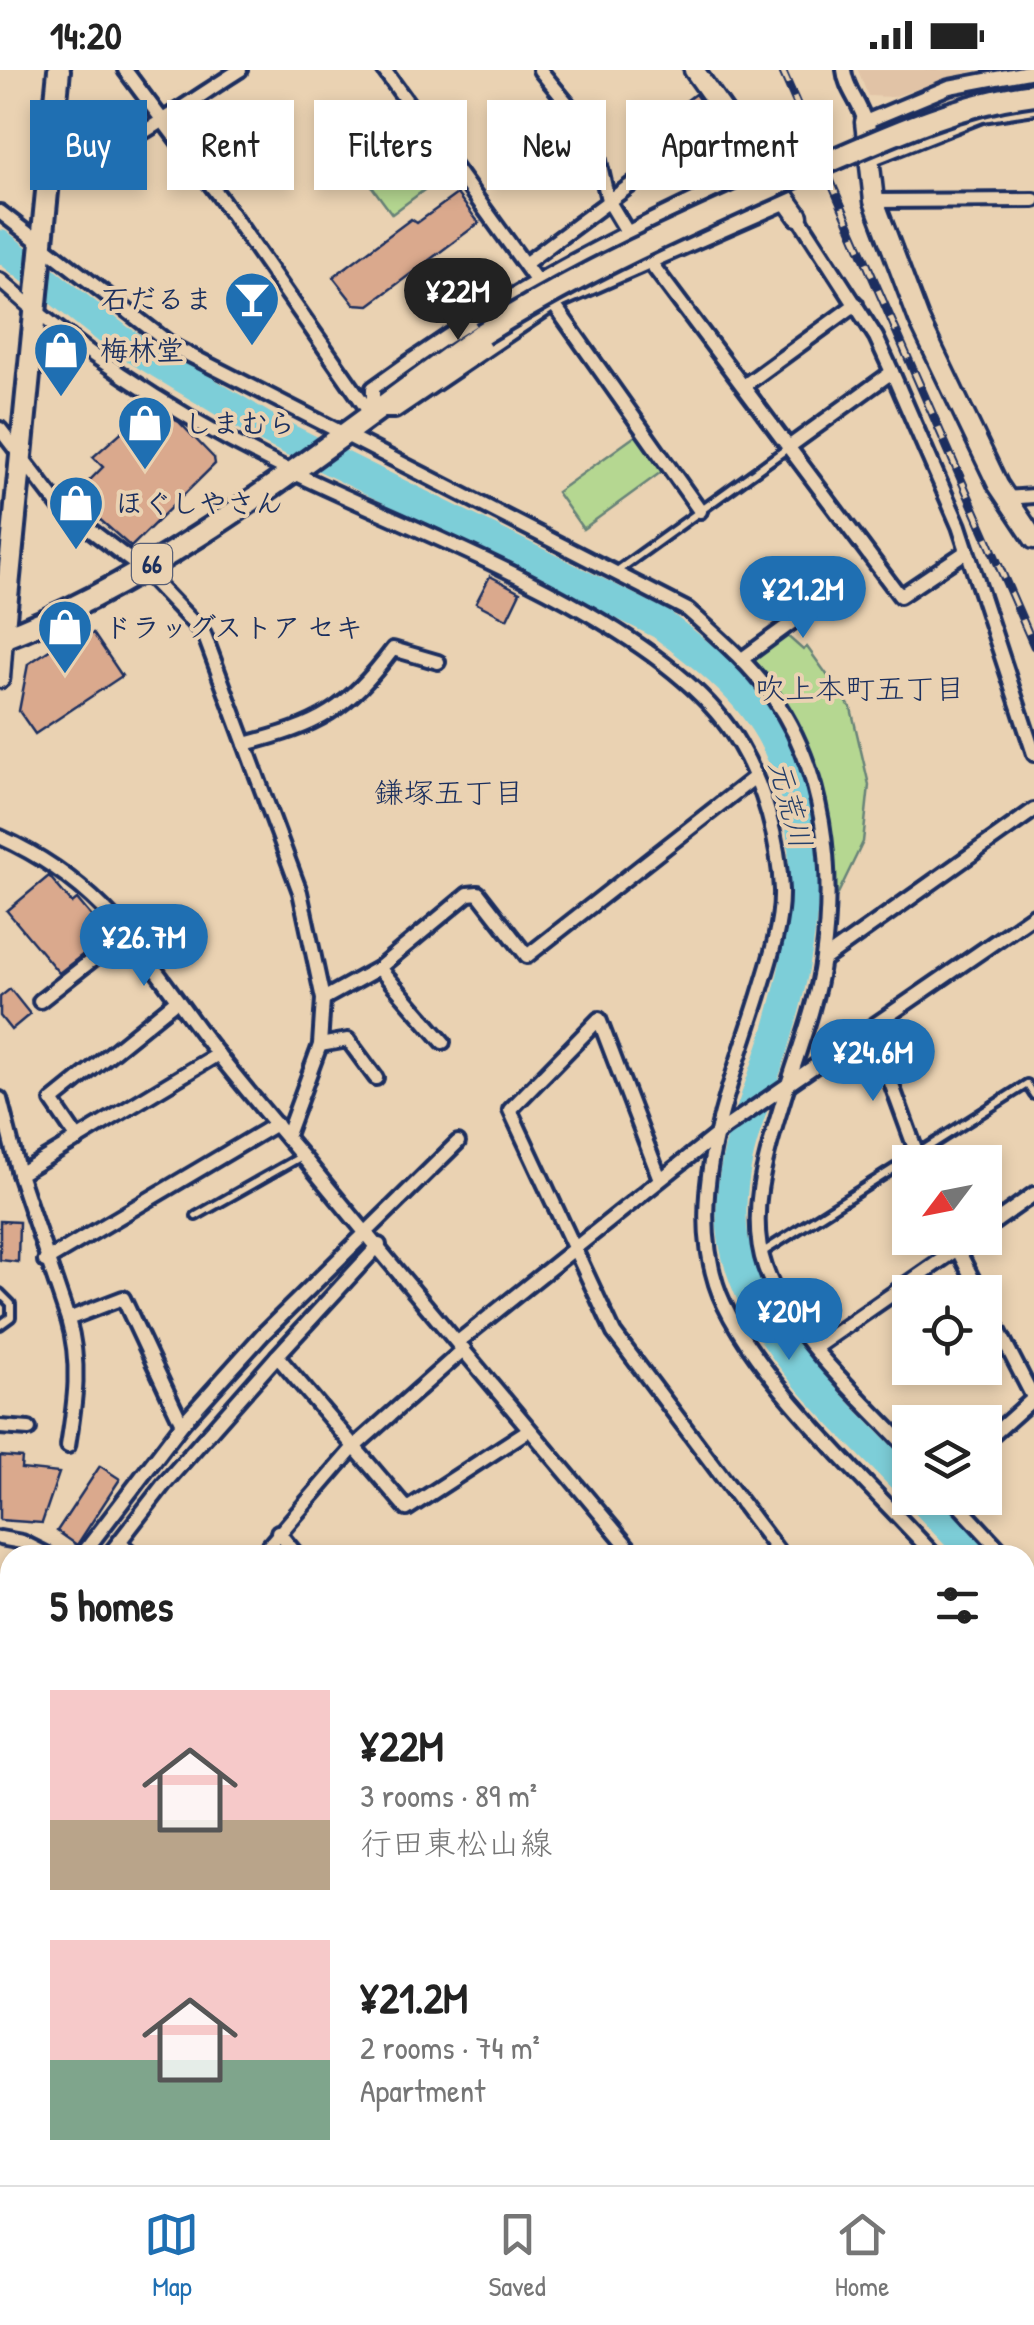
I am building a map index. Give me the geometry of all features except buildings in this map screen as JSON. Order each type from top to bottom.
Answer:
[{"type":"main road","points":[[56,100],[59,70]]},
{"type":"main road","name":"66","points":[[2,639],[58,616],[144,570],[482,334],[562,284],[898,132],[989,100],[1034,94]]},
{"type":"main road","points":[[2,639],[6,561],[24,460],[48,190]]},
{"type":"street","points":[[125,70],[371,412]]},
{"type":"street","points":[[147,127],[240,70]]},
{"type":"street","points":[[384,70],[700,510]]},
{"type":"street","points":[[540,70],[593,135],[608,200],[626,230],[900,596],[966,550]]},
{"type":"street","points":[[694,70],[716,100]]},
{"type":"street","points":[[844,70],[846,85],[860,105],[865,122],[874,201],[919,320],[1006,498],[1034,539]]},
{"type":"street","points":[[865,122],[950,87],[1034,71]]},
{"type":"street","points":[[868,160],[982,115],[1034,108]]},
{"type":"street","points":[[526,263],[626,187]]},
{"type":"street","points":[[371,412],[373,388],[535,279],[626,230],[714,190]]},
{"type":"street","points":[[781,190],[856,304],[892,372],[966,550],[1034,754]]},
{"type":"street","points":[[874,201],[1034,200]]},
{"type":"street","points":[[371,412],[395,410],[553,304],[793,208]]},
{"type":"street","points":[[0,212],[40,252],[174,347],[617,570],[688,610],[742,658],[774,698],[805,752],[828,856],[823,960],[766,1158],[758,1207],[765,1266],[787,1310],[892,1431]]},
{"type":"street","points":[[0,280],[160,398],[291,470],[495,566],[663,658],[738,741],[773,832],[781,894],[769,962],[720,1132],[706,1205],[708,1248],[716,1286],[745,1343],[925,1545]]},
{"type":"street","points":[[745,385],[856,304]]},
{"type":"street","points":[[790,446],[892,372]]},
{"type":"street","points":[[0,430],[60,506],[144,570],[204,634],[300,892],[324,999],[320,1045],[287,1135]]},
{"type":"street","points":[[0,507],[20,491]]},
{"type":"street","points":[[1006,498],[1034,496]]},
{"type":"street","points":[[742,658],[839,588]]},
{"type":"street","points":[[0,678],[2,639]]},
{"type":"street","points":[[246,744],[301,730],[345,706],[393,649],[438,662]]},
{"type":"street","points":[[324,999],[379,968],[468,894],[478,893],[528,956],[755,777]]},
{"type":"street","points":[[823,960],[1034,810]]},
{"type":"street","points":[[0,836],[42,856],[105,905],[129,932],[218,1054],[366,1229],[620,1545]]},
{"type":"street","points":[[268,1545],[354,1447],[461,1346],[576,1247],[720,1132],[1034,915]]},
{"type":"street","points":[[40,1001],[129,932]]},
{"type":"street","points":[[379,968],[443,1042]]},
{"type":"street","points":[[78,1139],[52,1101],[177,1000]]},
{"type":"street","points":[[660,1179],[600,1019],[510,1110],[614,1333],[773,1545]]},
{"type":"street","points":[[870,1028],[913,1145]]},
{"type":"street","points":[[320,1045],[348,1040],[376,1078]]},
{"type":"street","points":[[20,1174],[218,1054]]},
{"type":"street","points":[[0,1099],[45,1260],[76,1347],[77,1377],[68,1446]]},
{"type":"street","points":[[45,1260],[276,1124]]},
{"type":"street","points":[[90,1545],[182,1424],[366,1229],[458,1142]]},
{"type":"street","points":[[1002,1217],[1034,1194]]},
{"type":"street","points":[[122,1545],[119,1543],[164,1484],[379,1245]]},
{"type":"street","points":[[816,1346],[938,1255]]},
{"type":"street","points":[[68,1319],[123,1298],[182,1424]]},
{"type":"street","points":[[1002,1337],[1034,1399],[1002,1427]]},
{"type":"street","points":[[277,1356],[407,1509],[527,1431]]},
{"type":"street","points":[[0,1427],[29,1429]]},
{"type":"street","points":[[968,1515],[996,1545]]},
{"type":"street","points":[[278,1532],[289,1545]]},
{"type":"street","points":[[0,1538],[28,1545]]},
{"type":"lane","points":[[617,570],[790,446]]},
{"type":"lane","points":[[937,1145],[1027,1084],[1034,1095]]},
{"type":"lane","points":[[196,1216],[302,1156]]},
{"type":"lane","points":[[763,1252],[892,1174]]},
{"type":"lane","points":[[0,1293],[12,1304],[11,1318],[0,1326]]},
{"type":"shaded area","points":[[858,70],[976,70],[893,97],[868,96]]},
{"type":"green space","points":[[374,190],[424,190],[392,214]]},
{"type":"green space","points":[[638,434],[664,470],[583,529],[557,492]]},
{"type":"green space","points":[[784,633],[803,650],[807,647],[851,708],[869,785],[863,842],[832,906],[833,840],[817,776],[789,717],[751,663]]},
{"type":"waterway","name":"元荒川","points":[[0,245],[119,339],[268,429],[661,624],[746,698],[772,736],[790,777],[800,821],[804,866],[802,912],[786,1002],[737,1162],[731,1211],[733,1236],[742,1273],[778,1341],[829,1403],[892,1468]]},
{"type":"waterway","points":[[785,866],[807,863]]},
{"type":"waterway","name":"元荒川","points":[[937,1515],[966,1545]]},
{"type":"railway","points":[[782,70],[1034,646]]},
{"type":"place","name":"石だるま","points":[[252,348]]},
{"type":"place","name":"梅林堂","points":[[61,399]]},
{"type":"place","name":"しまむら","points":[[145,472]]},
{"type":"place","name":"ほぐしやさん","points":[[76,552]]},
{"type":"place","name":"ドラッグストア セキ","points":[[65,676]]},
{"type":"district","name":"吹上本町五丁目","points":[[860,688]]},
{"type":"district","name":"鎌塚五丁目","points":[[449,792]]}]
